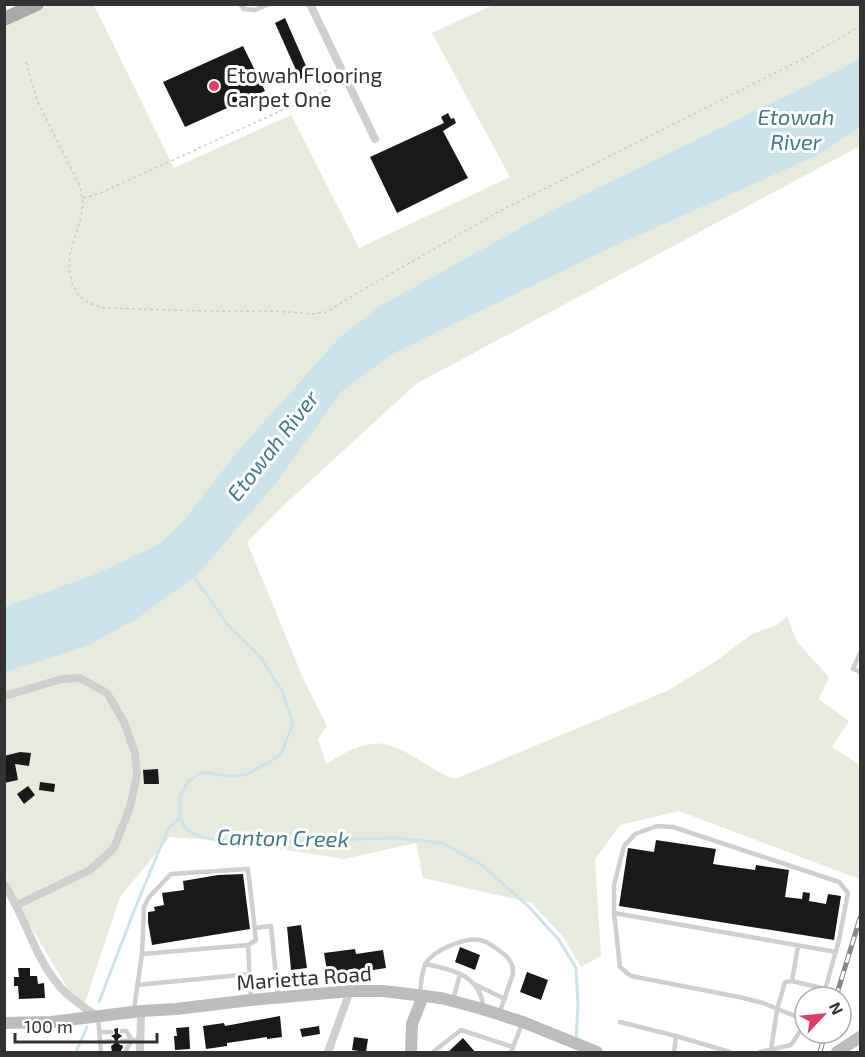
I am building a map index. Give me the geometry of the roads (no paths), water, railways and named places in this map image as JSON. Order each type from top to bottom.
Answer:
[{"type":"main road","points":[[4,19],[38,4]]},
{"type":"street","points":[[310,4],[375,139]]},
{"type":"street","points":[[4,696],[62,679],[80,678],[107,693],[124,722],[135,753],[137,775],[130,807],[114,848],[90,870],[17,905]]},
{"type":"street","points":[[4,884],[8,895],[17,905],[52,977],[68,996],[98,1017]]},
{"type":"street","points":[[328,1053],[350,991]]},
{"type":"street","name":"Marietta Road","points":[[4,1023],[51,1022],[251,1000],[350,991],[383,991],[441,998],[483,1009],[523,1022],[597,1053]]},
{"type":"street","points":[[411,1053],[412,1024],[422,996]]},
{"type":"street","points":[[137,1011],[136,1040],[140,1053]]},
{"type":"street","points":[[837,1053],[861,1037]]},
{"type":"lane","points":[[240,4],[244,9],[255,10],[269,4]]},
{"type":"lane","points":[[861,653],[853,669],[861,672]]},
{"type":"lane","points":[[793,1017],[763,1003],[631,976],[620,968],[614,913],[614,885],[624,846],[635,834],[657,826],[674,827],[839,882],[848,893],[827,985]]},
{"type":"lane","points":[[137,1011],[144,907],[149,897],[171,874],[249,870],[256,940],[248,945],[142,954]]},
{"type":"lane","points":[[614,913],[836,952]]},
{"type":"lane","points":[[255,928],[271,926],[278,998]]},
{"type":"lane","points":[[422,996],[425,964],[432,955],[471,940],[481,940],[490,944],[510,960],[513,968],[499,1014]]},
{"type":"lane","points":[[248,945],[251,1000]]},
{"type":"lane","points":[[792,981],[798,946]]},
{"type":"lane","points":[[425,964],[460,974],[476,985],[505,999]]},
{"type":"lane","points":[[137,985],[250,974]]},
{"type":"lane","points":[[453,1001],[460,974]]},
{"type":"lane","points":[[771,1050],[777,1010],[785,982],[792,981],[809,985]]},
{"type":"lane","points":[[476,985],[483,1001],[483,1009]]},
{"type":"lane","points":[[98,1017],[101,1053]]},
{"type":"lane","points":[[433,1053],[461,1030],[512,1050],[523,1022]]},
{"type":"lane","points":[[620,1022],[730,1053]]},
{"type":"lane","points":[[122,1031],[126,1031],[136,1040]]},
{"type":"lane","points":[[99,1032],[111,1032]]},
{"type":"lane","points":[[674,1053],[676,1036]]},
{"type":"lane","points":[[122,1041],[136,1040]]},
{"type":"lane","points":[[125,1053],[136,1040]]},
{"type":"lane","points":[[100,1042],[111,1041]]},
{"type":"lane","points":[[760,1053],[791,1045],[793,1042]]},
{"type":"water","name":"Etowah River","points":[[860,58],[860,127],[816,156],[612,247],[392,354],[341,392],[276,483],[197,575],[138,618],[87,646],[5,672],[5,607],[96,574],[159,544],[181,524],[238,451],[339,338],[380,306],[555,209]]},
{"type":"waterway","name":"Canton Creek","points":[[195,573],[194,577],[228,625],[259,655],[282,691],[293,723],[281,754],[268,763],[245,775],[227,776],[202,772],[188,782],[180,796],[180,817],[186,829],[195,835],[217,840],[258,842],[395,838],[442,843],[482,865],[529,907],[559,940],[576,968],[578,1006],[576,1039]]},
{"type":"waterway","points":[[99,1002],[168,829],[180,817]]},
{"type":"waterway","points":[[76,1052],[87,1027]]},
{"type":"railway","points":[[840,985],[860,918]]},
{"type":"railway","points":[[820,1052],[822,1045]]},
{"type":"place","name":"Etowah Flooring Carpet One","points":[[214,86]]}]
